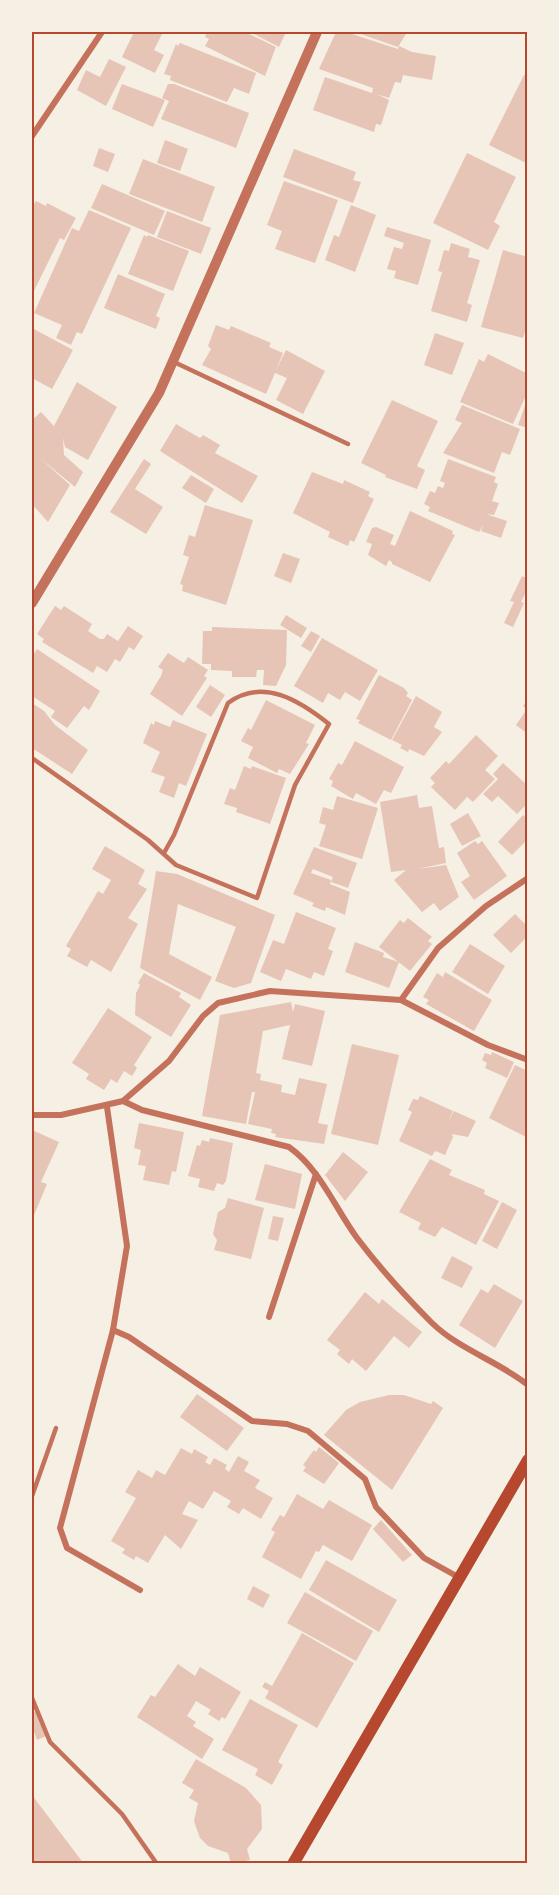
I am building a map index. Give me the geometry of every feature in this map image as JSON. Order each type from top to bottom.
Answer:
[{"type":"main road","points":[[293,1863],[528,1460]]},
{"type":"street","points":[[32,135],[102,32]]},
{"type":"street","points":[[32,603],[159,393],[316,32]]},
{"type":"street","points":[[401,1000],[438,948],[486,906],[528,878]]},
{"type":"street","points":[[32,1115],[60,1115],[106,1107],[123,1101],[169,1061],[203,1016],[218,1003],[270,992],[401,1000],[488,1045],[528,1060]]},
{"type":"street","points":[[123,1101],[142,1110],[289,1147],[301,1155],[316,1174],[357,1238],[432,1323],[449,1338],[528,1385]]},
{"type":"street","points":[[106,1107],[127,1246],[113,1330],[60,1528],[67,1548],[140,1590]]},
{"type":"street","points":[[269,1317],[316,1174]]},
{"type":"street","points":[[113,1330],[129,1337],[252,1421],[287,1424],[308,1431],[365,1479],[376,1507],[424,1558],[460,1578]]},
{"type":"lane","points":[[174,362],[348,444]]},
{"type":"lane","points":[[32,758],[164,853],[176,865],[257,898],[295,785],[329,724],[307,707],[263,690],[240,693],[228,703],[174,835],[164,853]]},
{"type":"lane","points":[[32,1496],[56,1428]]},
{"type":"lane","points":[[32,1698],[50,1742],[122,1814],[157,1863]]},
{"type":"building","points":[[134,32],[163,32],[154,50],[164,55],[155,73],[122,57]]},
{"type":"building","points":[[207,32],[245,32],[276,47],[265,76],[205,46],[209,39],[205,37]]},
{"type":"building","points":[[250,32],[286,32],[279,47]]},
{"type":"building","points":[[336,32],[345,34],[346,32],[398,49],[399,46],[412,52],[436,56],[432,80],[403,75],[401,83],[395,82],[389,98],[377,94],[389,100],[381,125],[376,124],[374,132],[313,110],[325,77],[372,93],[373,88],[319,69]]},
{"type":"building","points":[[355,32],[407,32],[398,47]]},
{"type":"building","points":[[180,43],[256,73],[249,94],[234,88],[227,102],[170,80],[171,76],[164,74],[176,44],[178,46]]},
{"type":"building","points":[[109,59],[126,67],[106,106],[77,90],[86,70],[100,77]]},
{"type":"building","points":[[524,75],[528,76],[528,164],[489,145]]},
{"type":"building","points":[[122,84],[165,100],[153,127],[112,109]]},
{"type":"building","points":[[168,84],[174,84],[249,113],[236,148],[161,119],[169,101],[162,98]]},
{"type":"building","points":[[165,140],[188,149],[180,171],[157,163]]},
{"type":"building","points":[[99,148],[115,154],[108,172],[93,166]]},
{"type":"building","points":[[294,149],[356,172],[353,180],[361,182],[353,203],[283,177]]},
{"type":"building","points":[[467,153],[516,177],[494,222],[500,226],[488,250],[433,223]]},
{"type":"building","points":[[143,159],[215,187],[202,222],[129,194]]},
{"type":"building","points":[[284,181],[338,200],[315,263],[275,249],[282,231],[267,225]]},
{"type":"building","points":[[102,184],[165,211],[154,235],[91,208]]},
{"type":"building","points":[[36,201],[46,206],[47,203],[76,218],[64,240],[60,238],[32,295],[32,203]]},
{"type":"building","points":[[351,205],[376,215],[355,272],[325,260],[334,235],[339,237]]},
{"type":"building","points":[[89,210],[131,228],[82,334],[77,332],[71,345],[56,338],[62,325],[34,313],[72,228],[79,231]]},
{"type":"building","points":[[167,211],[211,228],[201,254],[157,237]]},
{"type":"building","points":[[387,227],[431,240],[418,285],[394,278],[396,271],[387,269],[394,247],[402,249],[404,243],[384,236]]},
{"type":"building","points":[[144,235],[189,251],[173,291],[128,274]]},
{"type":"building","points":[[451,243],[470,249],[468,257],[480,260],[467,303],[472,305],[467,322],[431,311],[442,272],[438,271],[444,250],[449,251]]},
{"type":"building","points":[[503,250],[528,257],[528,322],[523,338],[481,327]]},
{"type":"building","points":[[118,274],[165,294],[156,316],[160,318],[156,329],[104,308]]},
{"type":"building","points":[[216,325],[229,330],[231,326],[271,343],[269,347],[283,353],[276,370],[286,350],[325,371],[303,414],[276,400],[287,378],[275,373],[266,394],[202,365],[211,349],[208,346]]},
{"type":"building","points":[[32,328],[73,350],[52,389],[32,378]]},
{"type":"building","points":[[435,333],[464,343],[452,375],[424,365]]},
{"type":"building","points":[[488,354],[528,374],[528,391],[513,424],[460,402],[479,359],[484,362]]},
{"type":"building","points":[[77,382],[117,407],[88,460],[65,447],[63,438],[64,455],[83,472],[75,487],[40,458],[70,485],[48,522],[32,504],[34,495],[32,492],[32,420],[41,412],[62,435],[54,426]]},
{"type":"building","points":[[392,400],[438,421],[417,466],[425,470],[417,489],[385,477],[386,475],[361,463]]},
{"type":"building","points":[[528,400],[528,428],[518,425]]},
{"type":"building","points":[[462,405],[520,429],[510,455],[502,452],[494,473],[443,453],[462,423],[455,420]]},
{"type":"building","points":[[176,424],[200,438],[203,435],[220,445],[215,453],[258,476],[242,503],[160,451]]},
{"type":"building","points":[[144,459],[151,464],[135,489],[163,507],[146,534],[110,512]]},
{"type":"building","points":[[448,459],[496,477],[494,482],[498,484],[492,501],[499,503],[494,515],[486,514],[507,521],[501,538],[481,531],[483,525],[479,532],[428,511],[430,507],[424,504],[430,491],[435,493],[438,486],[443,488],[445,483],[440,481]]},
{"type":"building","points":[[312,472],[343,484],[344,480],[370,492],[368,496],[374,499],[354,542],[350,540],[348,546],[328,537],[330,532],[293,513]]},
{"type":"building","points":[[191,475],[214,489],[206,503],[182,488]]},
{"type":"building","points":[[205,505],[253,520],[226,605],[182,591],[183,585],[180,584],[189,557],[183,555],[189,535],[195,537]]},
{"type":"building","points":[[410,511],[453,531],[452,534],[455,535],[430,582],[392,564],[389,560],[386,566],[368,555],[372,544],[366,542],[372,528],[376,527],[394,535],[390,544],[395,546]]},
{"type":"building","points":[[283,553],[300,559],[291,583],[274,576]]},
{"type":"building","points":[[522,576],[528,579],[528,588],[513,627],[504,623],[514,602],[510,601]]},
{"type":"building","points":[[55,606],[61,610],[64,606],[92,624],[88,631],[100,639],[104,639],[107,634],[118,641],[128,626],[143,636],[134,650],[129,647],[120,662],[115,659],[107,672],[97,666],[93,673],[42,642],[44,639],[37,634]]},
{"type":"building","points":[[286,615],[307,628],[301,638],[280,625]]},
{"type":"building","points":[[212,627],[287,630],[286,665],[276,686],[263,685],[264,670],[257,670],[256,677],[232,677],[232,671],[211,670],[211,664],[202,664],[203,631],[212,631]]},
{"type":"building","points":[[311,631],[320,636],[311,652],[301,646]]},
{"type":"building","points":[[322,638],[378,670],[360,701],[345,692],[340,700],[328,693],[323,703],[294,686]]},
{"type":"building","points":[[37,649],[100,691],[89,710],[84,706],[67,728],[51,717],[55,711],[32,696],[32,657]]},
{"type":"building","points":[[168,653],[184,663],[188,657],[208,670],[204,676],[207,678],[182,716],[150,694],[163,670],[158,667]]},
{"type":"building","points":[[379,675],[404,688],[408,693],[406,696],[412,700],[391,740],[358,723],[360,720],[356,719]]},
{"type":"building","points":[[210,685],[225,695],[211,717],[196,707]]},
{"type":"building","points":[[416,696],[442,712],[434,727],[442,732],[424,756],[409,749],[408,752],[400,748],[402,745],[392,740]]},
{"type":"building","points":[[528,699],[528,734],[516,725],[527,709],[523,706]]},
{"type":"building","points":[[266,700],[315,725],[306,743],[309,744],[290,774],[279,769],[277,773],[248,758],[253,747],[241,741],[248,728],[251,730]]},
{"type":"building","points":[[32,703],[44,711],[55,725],[88,750],[72,774],[32,748]]},
{"type":"building","points":[[173,720],[207,734],[186,786],[179,783],[174,798],[159,792],[165,777],[151,772],[160,752],[143,743],[151,723],[154,725],[155,721],[170,727]]},
{"type":"building","points":[[476,735],[498,756],[485,770],[495,779],[473,802],[467,797],[455,810],[431,787],[435,783],[430,778],[446,761],[449,764]]},
{"type":"building","points":[[355,741],[404,767],[391,793],[384,790],[376,804],[356,793],[353,799],[331,786],[333,781],[329,779],[338,763],[342,765]]},
{"type":"building","points":[[503,763],[528,786],[528,803],[517,814],[498,796],[492,802],[483,794],[498,779],[493,774]]},
{"type":"building","points":[[244,766],[251,769],[252,766],[286,778],[270,824],[236,812],[237,808],[224,804],[230,788],[235,790]]},
{"type":"building","points":[[417,795],[419,808],[432,806],[439,848],[444,847],[446,863],[417,869],[446,865],[459,897],[440,911],[434,903],[422,912],[394,880],[406,870],[391,872],[380,802]]},
{"type":"building","points":[[337,796],[378,808],[362,859],[319,846],[326,825],[319,823],[323,807],[333,810]]},
{"type":"building","points":[[468,813],[481,836],[462,846],[450,824]]},
{"type":"building","points":[[523,815],[528,819],[528,839],[512,855],[498,842]]},
{"type":"building","points":[[475,841],[478,844],[482,841],[507,876],[474,900],[461,882],[470,876],[457,853]]},
{"type":"building","points":[[105,846],[145,870],[138,884],[147,889],[128,918],[138,924],[111,972],[91,960],[87,967],[67,956],[71,949],[66,946],[98,891],[103,894],[111,880],[92,869]]},
{"type":"building","points":[[314,847],[357,863],[348,888],[331,882],[333,877],[313,869],[311,873],[331,880],[330,884],[350,892],[345,915],[326,907],[325,911],[312,906],[314,903],[293,894]]},
{"type":"building","points":[[156,871],[177,874],[275,915],[251,983],[234,988],[215,981],[236,927],[178,904],[169,954],[212,977],[200,1000],[140,968]]},
{"type":"building","points":[[296,912],[336,928],[328,949],[333,951],[324,976],[314,972],[311,979],[286,969],[281,981],[260,972],[273,940],[284,944]]},
{"type":"building","points":[[515,914],[528,927],[528,936],[511,953],[493,935]]},
{"type":"building","points":[[408,918],[432,937],[428,941],[432,944],[410,971],[379,947],[400,920],[404,923]]},
{"type":"building","points":[[355,942],[384,953],[383,957],[399,962],[389,988],[345,972]]},
{"type":"building","points":[[470,944],[505,966],[488,994],[452,972]]},
{"type":"building","points":[[445,972],[492,1000],[474,1031],[426,1004],[429,1000],[423,997],[437,973],[443,977]]},
{"type":"building","points":[[144,973],[181,993],[179,997],[191,1005],[171,1037],[135,1015],[136,993],[140,985],[138,983]]},
{"type":"building","points":[[291,1002],[293,1012],[295,1004],[325,1011],[312,1066],[282,1059],[290,1025],[263,1031],[256,1073],[261,1074],[260,1080],[282,1085],[281,1092],[295,1095],[299,1078],[327,1084],[318,1123],[328,1125],[324,1144],[275,1137],[276,1134],[271,1133],[272,1129],[248,1124],[255,1092],[252,1092],[246,1124],[202,1116],[220,1015]]},
{"type":"building","points":[[108,1008],[152,1037],[134,1065],[137,1068],[132,1076],[124,1071],[117,1083],[111,1079],[104,1090],[86,1079],[89,1074],[72,1063]]},
{"type":"building","points":[[352,1044],[399,1055],[378,1145],[331,1134]]},
{"type":"building","points":[[492,1052],[514,1062],[507,1078],[485,1068],[487,1063],[482,1060],[485,1053],[491,1055]]},
{"type":"building","points":[[515,1065],[528,1071],[528,1138],[489,1118]]},
{"type":"building","points":[[420,1096],[453,1111],[448,1122],[454,1111],[476,1121],[468,1137],[452,1134],[453,1137],[445,1155],[435,1151],[432,1156],[399,1141],[412,1112],[408,1110],[413,1099],[418,1100]]},
{"type":"building","points":[[139,1123],[184,1132],[176,1172],[172,1171],[169,1185],[143,1180],[146,1166],[138,1165],[141,1150],[134,1148]]},
{"type":"building","points":[[32,1130],[59,1142],[41,1182],[47,1184],[32,1220]]},
{"type":"building","points":[[210,1138],[233,1143],[226,1181],[223,1185],[217,1183],[214,1191],[198,1187],[200,1179],[188,1176],[197,1145],[200,1146],[202,1140],[209,1142]]},
{"type":"building","points":[[343,1152],[368,1172],[345,1201],[325,1175]]},
{"type":"building","points":[[430,1159],[452,1170],[449,1175],[485,1190],[484,1194],[499,1201],[476,1245],[442,1227],[435,1237],[418,1229],[421,1223],[399,1212]]},
{"type":"building","points":[[265,1164],[302,1174],[295,1209],[255,1200]]},
{"type":"building","points":[[228,1198],[264,1208],[251,1259],[214,1250],[217,1240],[213,1234],[218,1212],[225,1208]]},
{"type":"building","points":[[502,1202],[517,1210],[497,1249],[482,1241]]},
{"type":"building","points":[[273,1216],[284,1218],[278,1241],[268,1239]]},
{"type":"building","points":[[452,1256],[473,1267],[462,1288],[441,1278]]},
{"type":"building","points":[[494,1284],[523,1301],[495,1348],[459,1325],[481,1289],[488,1293]]},
{"type":"building","points":[[365,1292],[379,1304],[382,1299],[422,1332],[409,1348],[394,1336],[366,1371],[352,1359],[349,1364],[337,1354],[340,1350],[327,1340]]},
{"type":"building","points":[[197,1394],[244,1428],[227,1451],[180,1417]]},
{"type":"building","points":[[389,1395],[404,1395],[431,1404],[433,1401],[443,1408],[392,1490],[324,1435],[346,1410],[360,1402]]},
{"type":"building","points":[[319,1447],[339,1463],[324,1484],[303,1471],[306,1467],[303,1465]]},
{"type":"building","points":[[181,1448],[192,1454],[194,1449],[208,1457],[205,1462],[210,1465],[214,1458],[227,1465],[225,1469],[229,1472],[238,1456],[249,1462],[244,1471],[260,1480],[255,1488],[273,1498],[261,1519],[243,1508],[239,1514],[227,1507],[231,1501],[214,1491],[203,1509],[189,1501],[182,1514],[198,1520],[181,1549],[165,1535],[148,1563],[136,1556],[134,1560],[122,1553],[125,1549],[111,1541],[136,1498],[125,1492],[138,1470],[152,1478],[156,1470],[165,1475]]},
{"type":"building","points":[[297,1494],[323,1509],[329,1500],[372,1525],[352,1561],[323,1545],[319,1552],[316,1551],[301,1579],[262,1557],[275,1532],[271,1530],[280,1515],[284,1517]]},
{"type":"building","points":[[381,1520],[412,1555],[403,1562],[373,1529]]},
{"type":"building","points":[[326,1560],[397,1600],[379,1632],[309,1590]]},
{"type":"building","points":[[253,1586],[270,1595],[263,1608],[247,1599]]},
{"type":"building","points":[[305,1592],[373,1631],[356,1661],[287,1623]]},
{"type":"building","points":[[302,1633],[354,1663],[317,1728],[265,1698],[269,1691],[262,1687],[265,1682],[272,1686]]},
{"type":"building","points":[[178,1664],[195,1676],[200,1667],[241,1692],[225,1719],[222,1717],[219,1721],[208,1714],[211,1710],[196,1701],[187,1716],[196,1722],[193,1726],[214,1739],[202,1759],[137,1717],[151,1695],[155,1697]]},
{"type":"building","points":[[250,1699],[298,1725],[278,1762],[283,1765],[272,1785],[255,1775],[258,1769],[222,1750]]},
{"type":"building","points":[[36,1711],[46,1736],[37,1740],[32,1726],[32,1713]]},
{"type":"building","points":[[196,1759],[246,1788],[261,1805],[262,1829],[247,1849],[250,1860],[231,1864],[228,1853],[208,1846],[200,1838],[194,1821],[198,1803],[189,1798],[194,1790],[182,1783]]},
{"type":"building","points":[[32,1795],[84,1864],[32,1864]]}]
